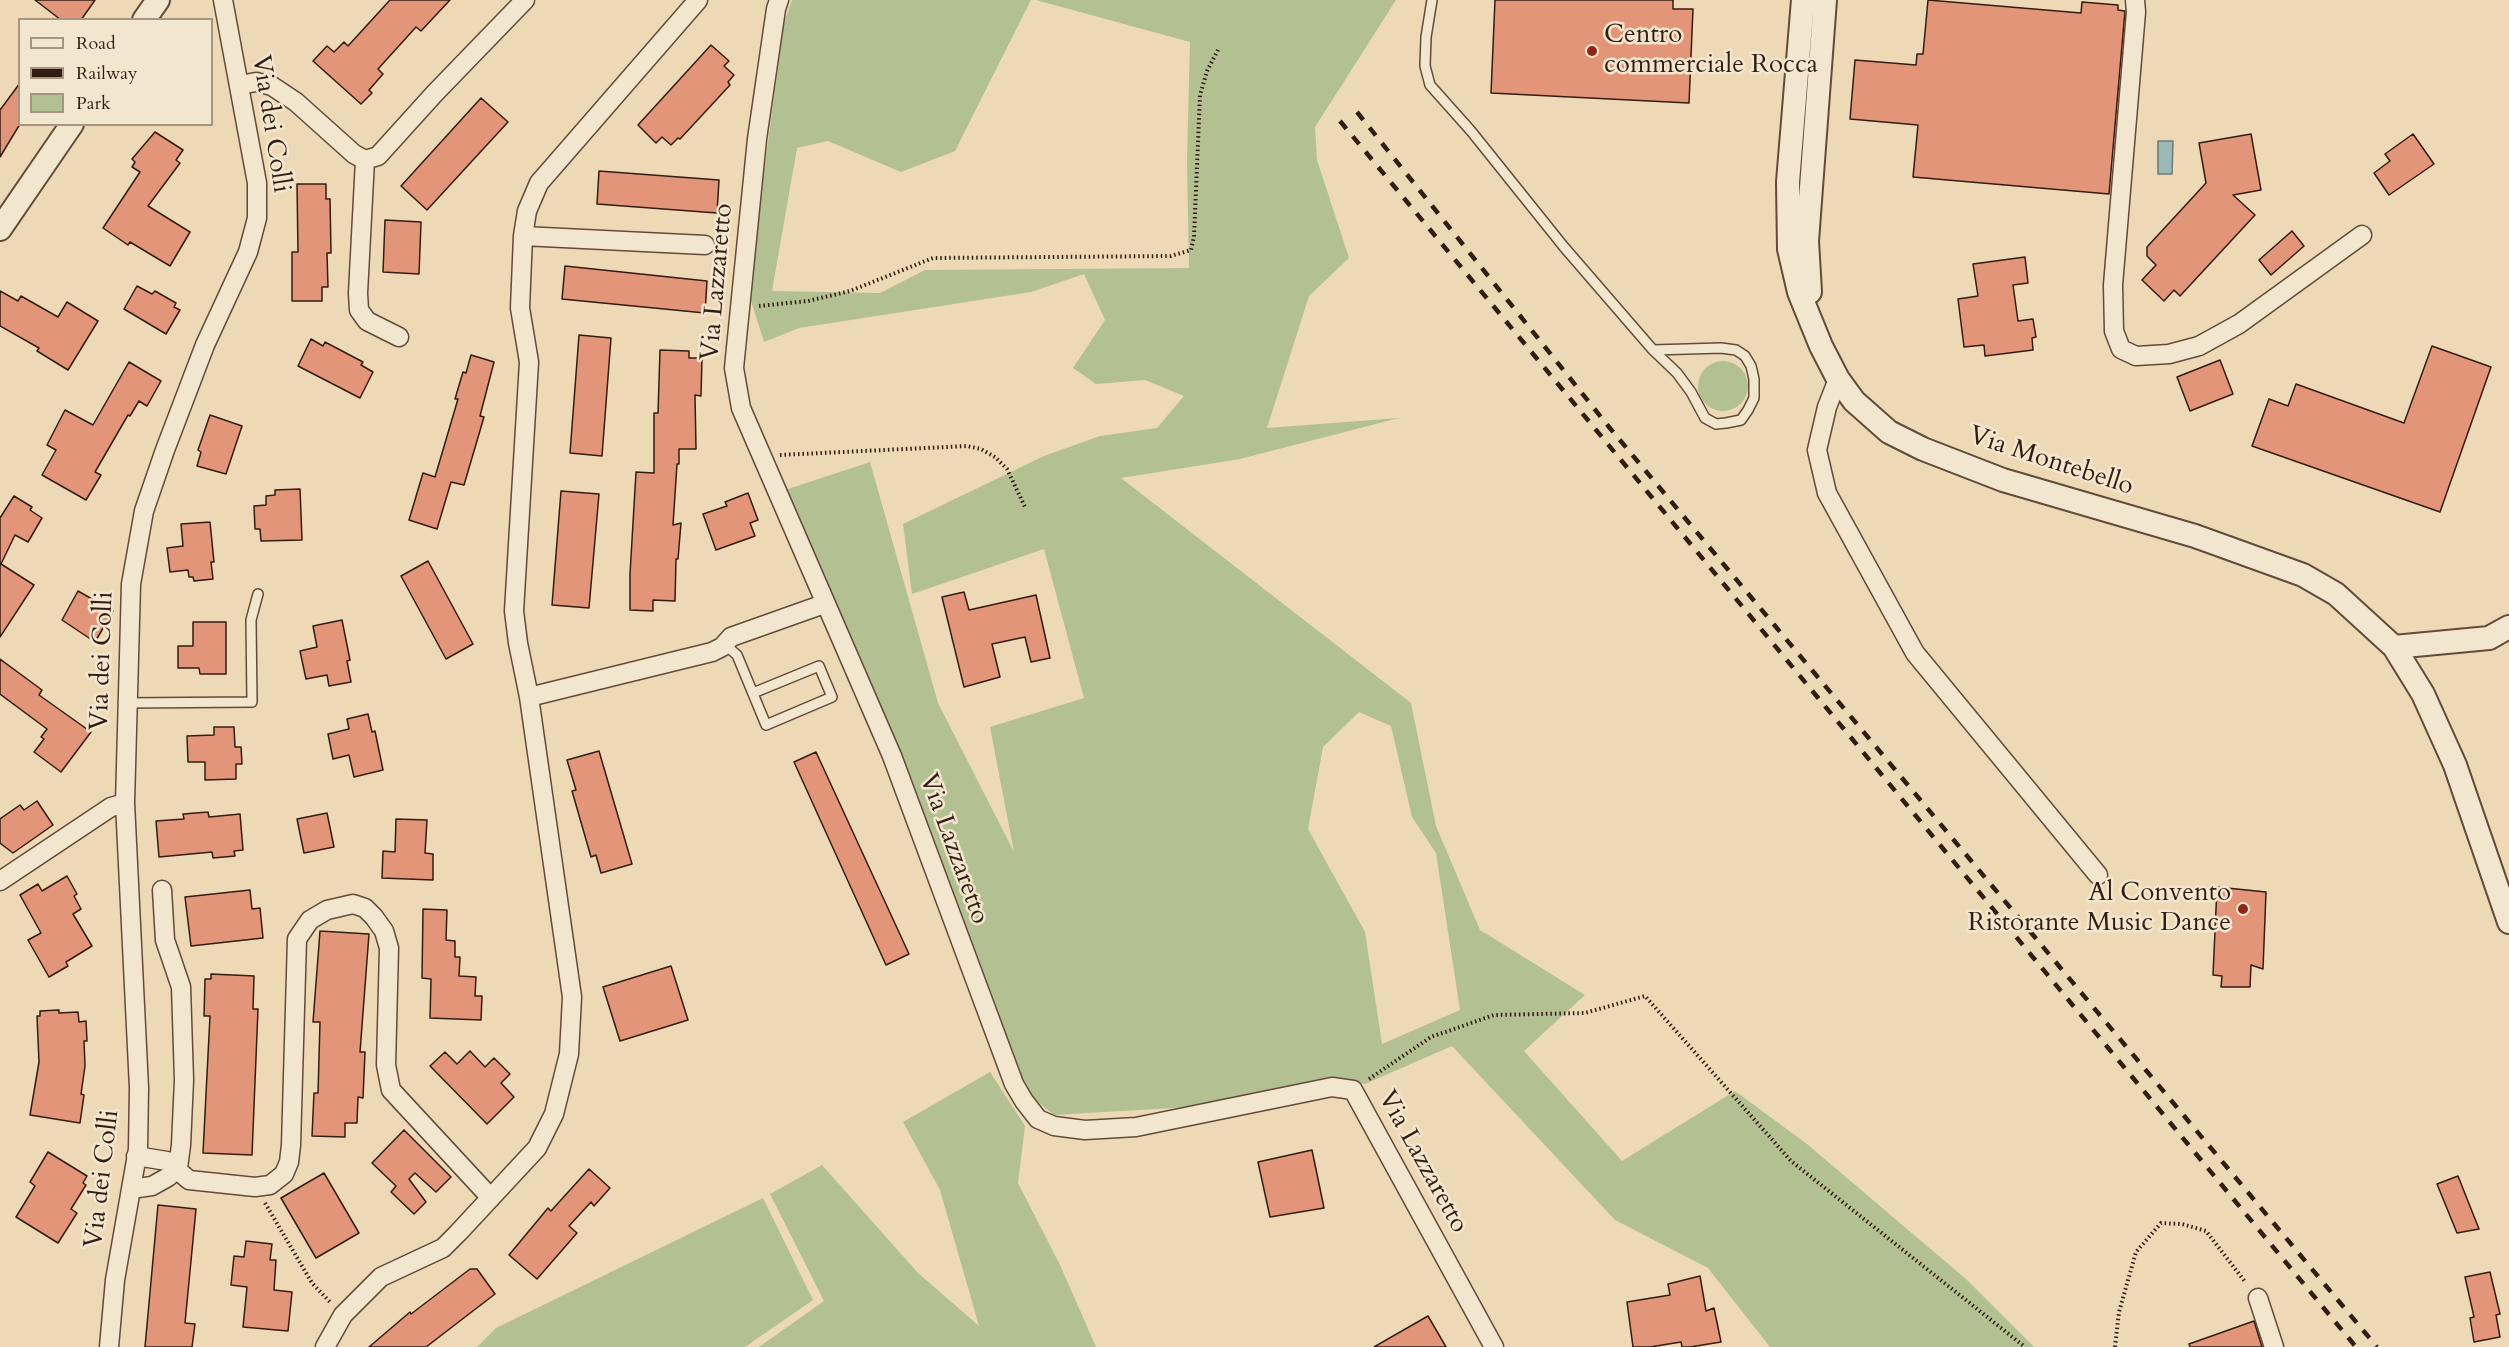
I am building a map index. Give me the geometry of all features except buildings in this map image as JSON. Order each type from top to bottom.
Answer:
[{"type":"street","points":[[145,18],[158,0]]},
{"type":"street","name":"Via dei Colli","points":[[109,1347],[115,1280],[136,1156],[139,1088],[125,803],[131,584],[144,511],[205,345],[248,252],[257,218],[257,183],[223,0]]},
{"type":"street","points":[[239,85],[256,82],[272,86],[296,102],[354,154],[365,160],[378,156],[525,0]]},
{"type":"street","points":[[325,1347],[343,1315],[381,1277],[443,1248],[537,1148],[554,1114],[569,1054],[572,997],[529,697],[514,611],[529,362],[520,308],[523,236],[527,211],[539,183],[698,0]]},
{"type":"street","points":[[1803,0],[1788,182],[1788,239],[1799,292],[1821,346]]},
{"type":"street","points":[[1821,346],[1808,282],[1807,241],[1825,0]]},
{"type":"street","points":[[2134,0],[2136,12],[2113,285],[2114,331],[2121,349],[2136,356],[2169,354],[2199,346],[2239,324],[2361,235]]},
{"type":"street","name":"Via Lazzaretto","points":[[772,3],[734,368],[741,408],[824,604],[892,756],[1006,1066],[1024,1101],[1038,1119],[1054,1126],[1085,1130],[1136,1127],[1332,1087],[1353,1090],[1494,1347]]},
{"type":"street","points":[[0,229],[71,126]]},
{"type":"street","points":[[365,160],[359,310],[368,321],[399,337]]},
{"type":"street","points":[[523,236],[705,245]]},
{"type":"street","name":"Via Montebello","points":[[1821,346],[1838,379],[1854,401],[1889,432],[1923,449],[2003,480],[2195,536],[2303,575],[2336,594],[2394,646],[2423,694],[2455,765],[2509,922]]},
{"type":"street","points":[[1838,379],[1827,407],[1817,450],[1827,493],[1915,652],[2098,875]]},
{"type":"street","points":[[529,697],[711,652],[722,647],[731,637],[824,604]]},
{"type":"street","points":[[2394,646],[2489,638],[2509,627]]},
{"type":"street","points":[[0,881],[111,807],[125,803]]},
{"type":"street","points":[[136,1156],[178,1168],[184,1080],[181,987],[165,940],[162,890]]},
{"type":"street","points":[[171,1165],[189,1180],[258,1187],[270,1185],[284,1174],[289,1162],[297,939],[310,920],[327,910],[353,904],[364,908],[374,917],[384,931],[389,948],[386,1065],[392,1090],[491,1198]]},
{"type":"street","points":[[130,1189],[152,1186],[171,1165]]},
{"type":"street","points":[[2258,1298],[2274,1347]]},
{"type":"lane","points":[[1432,0],[1426,37],[1425,66],[1430,85],[1653,350],[1677,373],[1691,392],[1705,418],[1716,424],[1741,420],[1754,398],[1754,380],[1751,366],[1745,356],[1736,350],[1722,348],[1653,350]]},
{"type":"lane","points":[[126,703],[252,702],[251,620],[258,594]]},
{"type":"lane","points":[[722,647],[730,649],[737,655],[766,725],[832,697],[819,666],[753,693]]},
{"type":"path","points":[[740,308],[808,301],[850,291],[933,258],[1171,256],[1191,250],[1194,237],[1200,95],[1207,71],[1219,48]]},
{"type":"path","points":[[761,456],[967,446],[981,449],[995,457],[1007,469],[1025,507]]},
{"type":"path","points":[[1353,1090],[1431,1037],[1494,1015],[1585,1013],[1646,996],[1791,1161],[2025,1347]]},
{"type":"path","points":[[258,1187],[260,1197],[312,1283],[343,1315]]},
{"type":"path","points":[[2115,1347],[2119,1312],[2136,1252],[2161,1223],[2182,1224],[2206,1231],[2258,1298]]},
{"type":"green space","points":[[792,0],[1031,0],[955,151],[901,172],[828,141],[797,148],[772,291],[880,293],[925,270],[1189,268],[1187,161],[1190,42],[1036,0],[1396,0],[1315,127],[1317,160],[1349,258],[1309,296],[1267,428],[1399,418],[1240,459],[1121,478],[1411,703],[1436,826],[1480,930],[1585,995],[1524,1051],[1622,1161],[1735,1091],[1807,1144],[1967,1280],[2034,1347],[1770,1347],[1708,1268],[1615,1220],[1452,1046],[1365,1084],[1337,1077],[1190,1107],[1054,1115],[1032,1097],[1003,1057],[785,490],[870,462],[938,703],[1014,852],[990,727],[1084,698],[1044,549],[912,594],[903,524],[1044,456],[1100,436],[1157,428],[1184,396],[1145,380],[1096,384],[1073,368],[1105,320],[1084,274],[1031,292],[799,328],[764,342],[748,291],[784,23]],"holes":[[[1359,712],[1391,726],[1412,817],[1436,853],[1460,1010],[1382,1044],[1365,932],[1308,829],[1323,747]]]},
{"type":"green space","points":[[1718,361],[1728,361],[1741,368],[1748,381],[1748,391],[1741,404],[1728,411],[1718,411],[1709,407],[1702,400],[1698,391],[1698,381],[1702,372],[1709,365]]},
{"type":"green space","points":[[990,1072],[1025,1126],[1018,1183],[1060,1265],[1096,1347],[759,1347],[824,1301],[770,1194],[822,1165],[918,1273],[979,1326],[940,1190],[903,1122]]},
{"type":"green space","points":[[763,1198],[813,1300],[745,1347],[477,1347],[496,1328]]},
{"type":"water","points":[[2158,141],[2173,141],[2172,174],[2158,174]]},
{"type":"railway","points":[[1357,112],[1609,427],[2377,1347]]},
{"type":"railway","points":[[1340,121],[2356,1347]]},
{"type":"place","name":"Centro commerciale Rocca","points":[[1592,51]]},
{"type":"place","name":"Al Convento Ristorante Music Dance","points":[[2243,909]]}]
